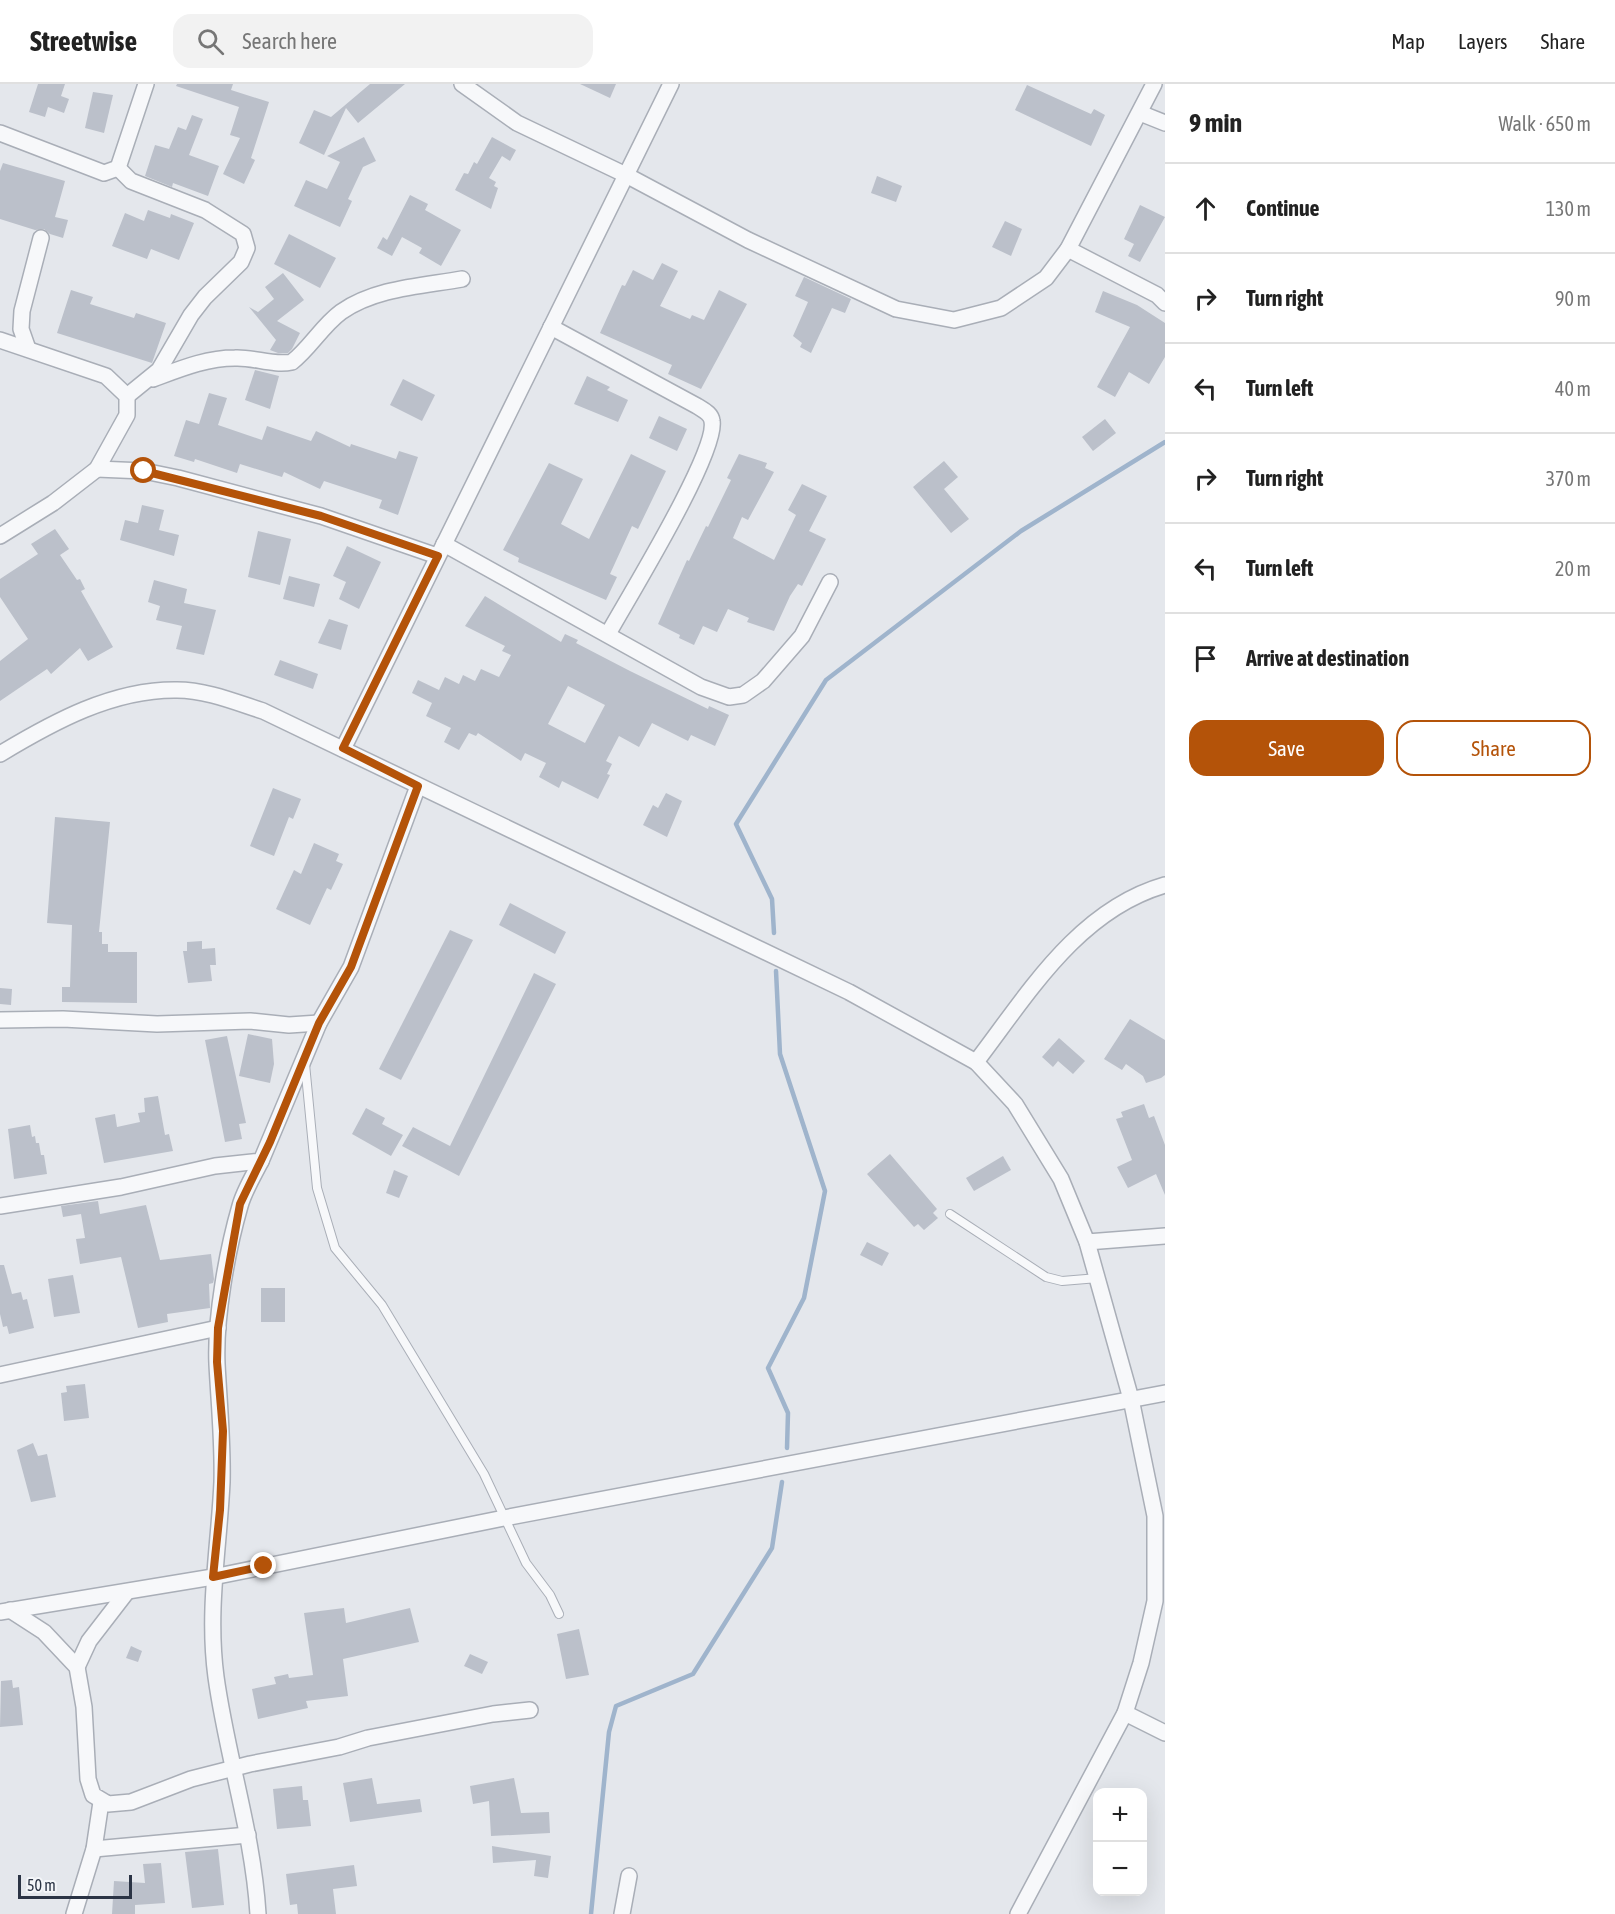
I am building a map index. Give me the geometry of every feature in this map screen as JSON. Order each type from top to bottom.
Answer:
[{"type":"street","points":[[118,168],[146,84]]},
{"type":"street","points":[[462,84],[517,123],[626,175],[748,240],[896,309],[954,320],[1001,308],[1046,278],[1068,249],[1154,84]]},
{"type":"street","points":[[343,748],[671,84]]},
{"type":"street","points":[[1140,113],[1165,123]]},
{"type":"street","points":[[0,134],[104,173],[118,168]]},
{"type":"street","points":[[118,168],[131,181],[205,210],[243,234],[247,248],[241,262],[205,297],[191,315],[163,364],[149,380],[127,396]]},
{"type":"street","points":[[28,349],[21,329],[22,311],[40,238]]},
{"type":"street","points":[[1068,249],[1157,295],[1165,303]]},
{"type":"street","points":[[149,380],[202,362],[236,358],[292,362],[340,313],[360,301],[378,294],[462,279]]},
{"type":"street","points":[[552,327],[697,406],[710,414],[713,423],[699,472],[608,634]]},
{"type":"street","points":[[0,340],[106,376],[127,396],[127,415],[97,470],[53,503],[0,536]]},
{"type":"street","points":[[97,470],[144,471],[178,478],[441,550],[608,634],[701,687],[729,697],[744,695],[763,681],[802,636],[830,582]]},
{"type":"street","points":[[0,754],[59,719],[139,694],[178,690],[221,697],[263,711],[849,992],[976,1062],[1015,1104],[1061,1179],[1087,1242],[1131,1399],[1160,1515],[1155,1601],[1141,1663],[1125,1713],[1018,1914]]},
{"type":"street","points":[[258,1914],[248,1835],[225,1734],[215,1674],[212,1630],[213,1577],[220,1510],[223,1441],[217,1362],[218,1328],[240,1204],[261,1161],[319,1023],[351,967],[418,786]]},
{"type":"street","points":[[976,1062],[1037,982],[1072,941],[1112,908],[1136,895],[1165,885]]},
{"type":"street","points":[[0,1020],[63,1019],[157,1024],[250,1021],[289,1025],[319,1023]]},
{"type":"street","points":[[0,1206],[122,1187],[215,1166],[261,1161]]},
{"type":"street","points":[[1087,1242],[1165,1236]]},
{"type":"street","points":[[0,1375],[218,1328]]},
{"type":"street","points":[[5,1611],[213,1577],[504,1518],[1165,1393]]},
{"type":"street","points":[[77,1667],[89,1641],[126,1593]]},
{"type":"street","points":[[5,1611],[44,1632],[77,1667],[84,1707],[88,1779],[93,1795],[101,1802],[131,1802],[191,1779],[339,1747],[368,1738],[494,1714],[530,1710]]},
{"type":"street","points":[[1125,1713],[1165,1732]]},
{"type":"street","points":[[74,1914],[94,1850],[101,1802]]},
{"type":"street","points":[[94,1850],[248,1835]]},
{"type":"street","points":[[622,1914],[629,1876]]},
{"type":"lane","points":[[305,1056],[317,1188],[335,1248],[382,1305],[484,1474],[526,1563],[550,1595],[559,1614]]},
{"type":"lane","points":[[950,1214],[1046,1277],[1062,1281],[1098,1278]]},
{"type":"building","points":[[38,84],[65,84],[61,96],[69,99],[64,113],[48,107],[45,117],[29,112]]},
{"type":"building","points":[[177,84],[233,84],[231,90],[269,102],[251,158],[255,160],[244,184],[223,174],[240,138],[230,135],[239,107],[176,86]]},
{"type":"building","points":[[370,84],[405,84],[358,123],[346,108],[324,155],[299,143],[314,110],[331,117]]},
{"type":"building","points":[[580,84],[616,84],[610,98]]},
{"type":"building","points":[[1027,85],[1091,114],[1094,109],[1105,115],[1091,146],[1015,110]]},
{"type":"building","points":[[93,92],[113,95],[104,133],[85,128]]},
{"type":"building","points":[[192,115],[203,119],[189,155],[219,166],[208,196],[173,183],[172,187],[145,176],[155,145],[169,149],[178,127],[186,130]]},
{"type":"building","points":[[364,137],[376,161],[363,167],[348,199],[352,201],[340,227],[294,206],[306,180],[327,189],[340,162],[327,156]]},
{"type":"building","points":[[492,137],[516,150],[510,161],[502,156],[489,178],[496,182],[494,186],[498,188],[491,209],[455,190],[464,173],[468,174],[474,162],[477,164]]},
{"type":"building","points":[[3,163],[65,181],[55,217],[68,220],[63,238],[50,234],[44,229],[35,230],[0,219],[0,171]]},
{"type":"building","points":[[877,176],[902,186],[896,202],[871,193]]},
{"type":"building","points":[[410,195],[428,204],[425,210],[461,230],[441,266],[419,253],[422,248],[402,237],[392,256],[377,248],[383,237],[387,240]]},
{"type":"building","points":[[1140,205],[1165,217],[1140,262],[1128,256],[1134,244],[1124,239]]},
{"type":"building","points":[[148,210],[170,218],[171,214],[194,223],[179,260],[151,249],[147,259],[112,246],[125,213],[144,221]]},
{"type":"building","points":[[1005,221],[1022,229],[1011,256],[992,247]]},
{"type":"building","points":[[289,234],[336,258],[320,288],[274,264]]},
{"type":"building","points":[[662,263],[678,271],[660,306],[690,319],[692,315],[704,320],[719,290],[747,304],[701,389],[668,374],[672,365],[600,333],[622,285],[625,286],[633,270],[653,280]]},
{"type":"building","points":[[283,273],[304,300],[277,321],[300,333],[288,353],[278,353],[270,350],[276,340],[249,307],[258,312],[274,299],[265,287]]},
{"type":"building","points":[[804,277],[851,299],[845,313],[832,308],[811,353],[800,347],[802,343],[793,336],[808,302],[795,296]]},
{"type":"building","points":[[71,290],[93,297],[90,304],[134,318],[136,313],[166,323],[152,363],[57,333]]},
{"type":"building","points":[[1103,291],[1137,305],[1165,323],[1165,357],[1149,384],[1129,372],[1115,397],[1097,387],[1130,327],[1095,312]]},
{"type":"building","points":[[255,370],[279,376],[270,409],[245,400]]},
{"type":"building","points":[[587,376],[610,387],[607,390],[628,400],[618,422],[574,404]]},
{"type":"building","points":[[403,379],[435,395],[422,421],[390,405]]},
{"type":"building","points":[[209,393],[227,398],[218,425],[262,440],[267,426],[311,441],[316,431],[350,447],[351,444],[396,459],[399,451],[418,457],[398,515],[379,508],[382,500],[324,481],[320,489],[284,472],[282,477],[240,464],[237,473],[195,459],[194,462],[174,456],[186,420],[199,424]]},
{"type":"building","points":[[659,416],[687,429],[677,451],[649,438]]},
{"type":"building","points":[[1105,419],[1116,433],[1093,451],[1082,437]]},
{"type":"building","points":[[631,454],[666,471],[638,529],[632,526],[610,574],[617,577],[606,600],[518,562],[519,558],[503,550],[549,463],[583,479],[561,524],[589,539]]},
{"type":"building","points":[[739,454],[767,463],[765,468],[774,472],[748,520],[742,517],[733,538],[774,560],[796,515],[788,510],[802,484],[827,496],[809,531],[826,539],[802,586],[798,584],[790,596],[774,631],[747,622],[749,618],[728,609],[717,632],[703,626],[694,645],[658,624],[687,560],[689,561],[706,526],[708,527],[731,480],[727,478]]},
{"type":"building","points":[[944,461],[958,477],[944,489],[969,519],[951,533],[913,487]]},
{"type":"building","points":[[142,505],[164,510],[159,530],[179,535],[174,556],[120,540],[125,520],[138,523]]},
{"type":"building","points":[[55,529],[69,549],[60,555],[77,580],[80,579],[85,589],[81,591],[113,647],[88,661],[80,648],[51,674],[47,669],[0,701],[0,661],[28,639],[0,597],[0,579],[38,554],[31,544]]},
{"type":"building","points":[[258,531],[291,539],[280,585],[248,577]]},
{"type":"building","points":[[347,546],[381,562],[359,609],[339,599],[346,582],[333,576]]},
{"type":"building","points":[[289,576],[320,584],[314,607],[283,599]]},
{"type":"building","points":[[154,580],[187,589],[184,603],[216,610],[204,655],[176,649],[182,626],[156,620],[160,606],[148,602]]},
{"type":"building","points":[[485,596],[561,642],[565,634],[578,640],[576,643],[630,671],[708,709],[709,706],[729,715],[715,746],[691,735],[688,741],[652,723],[639,747],[619,736],[606,761],[612,764],[607,774],[610,775],[598,799],[562,781],[559,788],[539,777],[546,763],[525,753],[521,761],[478,733],[476,736],[469,733],[459,750],[444,742],[451,728],[426,716],[432,703],[412,693],[418,680],[439,690],[445,677],[459,684],[463,675],[475,681],[481,669],[499,677],[511,655],[502,651],[505,646],[465,626]],"holes":[[[568,686],[605,705],[585,743],[548,724]]]},
{"type":"building","points":[[329,619],[348,625],[341,650],[318,643]]},
{"type":"building","points":[[280,660],[318,674],[313,689],[274,675]]},
{"type":"building","points":[[273,788],[301,799],[293,819],[289,817],[274,856],[250,846]]},
{"type":"building","points":[[666,793],[682,801],[667,837],[643,825],[653,805],[658,808]]},
{"type":"building","points":[[55,817],[110,822],[99,932],[102,932],[102,944],[108,944],[108,952],[137,952],[137,1003],[62,1002],[62,987],[70,987],[72,925],[47,923]]},
{"type":"building","points":[[314,843],[339,854],[336,861],[343,864],[331,890],[327,888],[310,925],[276,909],[294,870],[301,874]]},
{"type":"building","points":[[510,903],[566,932],[555,954],[499,925]]},
{"type":"building","points":[[450,930],[473,940],[401,1080],[379,1069]]},
{"type":"building","points":[[202,941],[202,949],[215,948],[216,965],[210,965],[212,981],[188,983],[183,951],[187,951],[187,942]]},
{"type":"building","points":[[534,973],[556,984],[459,1176],[402,1146],[413,1127],[450,1146]]},
{"type":"building","points":[[0,988],[12,989],[11,1005],[0,1004]]},
{"type":"building","points":[[1130,1019],[1165,1040],[1165,1075],[1161,1078],[1146,1083],[1143,1076],[1126,1064],[1122,1070],[1104,1059]]},
{"type":"building","points":[[248,1034],[272,1039],[274,1064],[270,1083],[239,1076]]},
{"type":"building","points":[[227,1036],[246,1123],[239,1124],[242,1139],[225,1142],[205,1040]]},
{"type":"building","points":[[1059,1038],[1085,1061],[1073,1074],[1058,1061],[1053,1067],[1042,1057]]},
{"type":"building","points":[[158,1096],[165,1135],[169,1134],[173,1151],[104,1163],[95,1118],[115,1114],[117,1127],[140,1122],[138,1113],[145,1112],[144,1098]]},
{"type":"building","points":[[1144,1104],[1149,1118],[1154,1116],[1165,1145],[1165,1195],[1156,1174],[1128,1188],[1117,1167],[1132,1160],[1116,1119],[1123,1117],[1121,1112]]},
{"type":"building","points":[[366,1108],[385,1118],[382,1124],[403,1135],[391,1156],[352,1134]]},
{"type":"building","points":[[30,1125],[32,1137],[35,1136],[41,1155],[44,1155],[47,1174],[14,1179],[8,1129]]},
{"type":"building","points":[[890,1154],[937,1209],[933,1213],[938,1218],[924,1230],[918,1224],[914,1227],[867,1174]]},
{"type":"building","points":[[1003,1156],[1011,1170],[974,1191],[966,1178]]},
{"type":"building","points":[[394,1170],[408,1176],[399,1198],[386,1193]]},
{"type":"building","points":[[98,1201],[100,1214],[146,1205],[160,1260],[211,1254],[214,1279],[213,1283],[209,1284],[210,1308],[167,1314],[168,1322],[138,1328],[121,1257],[80,1264],[76,1239],[85,1238],[81,1214],[63,1217],[61,1206]]},
{"type":"building","points":[[867,1242],[889,1253],[882,1266],[860,1255]]},
{"type":"building","points":[[0,1265],[4,1265],[12,1294],[21,1292],[23,1300],[27,1299],[34,1328],[9,1334],[7,1326],[3,1327],[0,1314]]},
{"type":"building","points":[[73,1275],[80,1313],[54,1317],[48,1279]]},
{"type":"building","points":[[261,1288],[285,1288],[285,1322],[261,1322]]},
{"type":"building","points":[[85,1384],[89,1418],[64,1421],[61,1393],[67,1392],[66,1386]]},
{"type":"building","points":[[33,1443],[38,1456],[47,1454],[56,1497],[31,1502],[17,1450]]},
{"type":"building","points":[[344,1608],[346,1623],[410,1608],[419,1642],[343,1659],[348,1696],[306,1701],[308,1708],[258,1719],[252,1689],[276,1684],[274,1677],[288,1674],[289,1678],[313,1675],[304,1613]]},
{"type":"building","points":[[579,1629],[589,1675],[566,1679],[557,1634]]},
{"type":"building","points":[[131,1646],[142,1651],[138,1662],[126,1658]]},
{"type":"building","points":[[470,1654],[488,1662],[482,1674],[464,1666]]},
{"type":"building","points":[[12,1680],[13,1688],[19,1687],[23,1725],[0,1727],[1,1681]]},
{"type":"building","points":[[372,1778],[377,1804],[420,1799],[422,1812],[350,1822],[343,1783]]},
{"type":"building","points":[[514,1778],[521,1813],[549,1812],[550,1833],[491,1836],[489,1801],[473,1804],[470,1786]]},
{"type":"building","points":[[302,1786],[303,1800],[308,1800],[311,1826],[277,1829],[273,1789]]},
{"type":"building","points":[[492,1846],[551,1856],[548,1878],[534,1876],[536,1860],[493,1863]]},
{"type":"building","points":[[218,1849],[224,1905],[192,1908],[185,1852]]},
{"type":"building","points":[[161,1863],[165,1903],[135,1905],[135,1914],[112,1914],[114,1881],[145,1883],[143,1864]]},
{"type":"building","points":[[354,1865],[357,1886],[333,1889],[336,1914],[298,1914],[297,1904],[290,1905],[286,1874]]},
{"type":"waterway","points":[[774,933],[772,899],[736,824],[826,680],[1021,531],[1165,442]]},
{"type":"waterway","points":[[776,971],[780,1054],[825,1191],[804,1298],[768,1368],[788,1413],[787,1448]]},
{"type":"waterway","points":[[591,1914],[609,1732],[616,1706],[693,1674],[772,1548],[782,1482]]},
{"type":"route","points":[[144,471],[321,516],[438,556],[343,748],[418,786],[351,967],[319,1023],[270,1142],[240,1204],[231,1246],[218,1328],[217,1362],[223,1431],[220,1510],[213,1577],[264,1566]]}]
